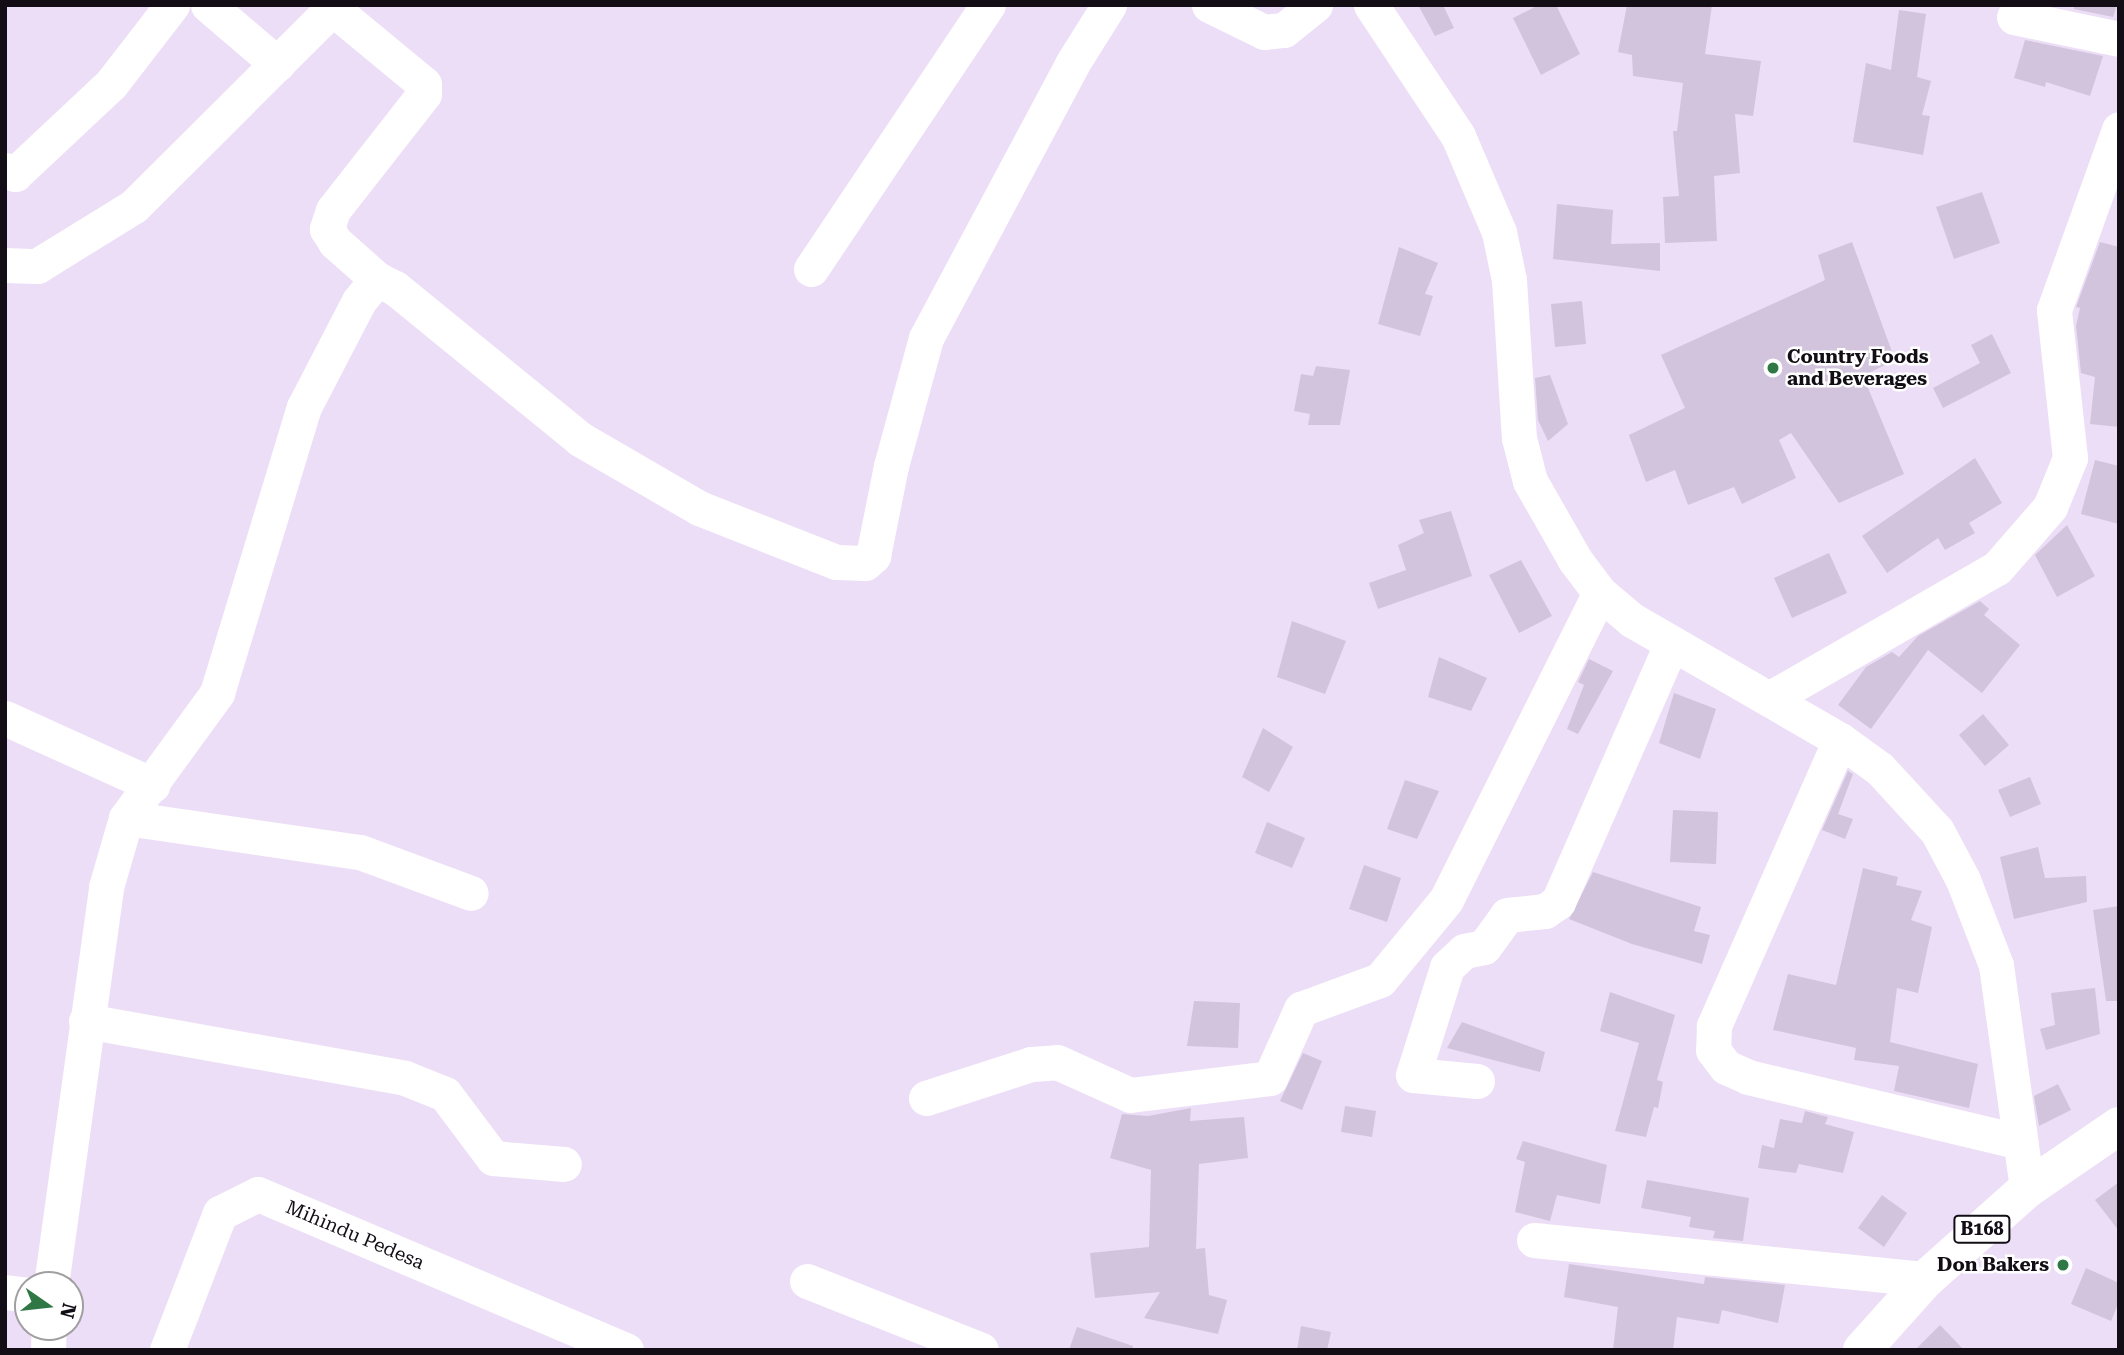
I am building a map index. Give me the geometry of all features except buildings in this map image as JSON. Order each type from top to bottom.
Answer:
[{"type":"main road","name":"B168","points":[[1862,1350],[1926,1279],[2027,1189],[2077,1150],[2119,1126]]},
{"type":"street","points":[[5,170],[15,174],[111,84],[172,5]]},
{"type":"street","points":[[208,5],[277,64]]},
{"type":"street","points":[[811,269],[988,5]]},
{"type":"street","points":[[5,265],[37,266],[134,206],[334,7],[424,84],[424,94],[333,210],[327,229],[335,242],[377,279],[394,288],[580,439],[699,508],[836,562],[865,563],[873,556],[891,466],[926,338],[1072,64],[1109,5]]},
{"type":"street","points":[[1209,5],[1265,32],[1284,30],[1315,5]]},
{"type":"street","points":[[1371,5],[1458,136],[1481,184],[1499,232],[1508,280],[1513,398],[1530,481],[1553,528],[1600,593],[1671,645],[1840,740],[1910,798],[1937,831],[1963,880],[1996,965],[2027,1189]]},
{"type":"street","points":[[2014,17],[2119,40]]},
{"type":"street","points":[[1769,699],[1997,568],[2050,507],[2070,458],[2054,310],[2119,130]]},
{"type":"street","points":[[53,1271],[106,887],[126,818],[153,785],[217,692],[304,407],[359,301],[377,279]]},
{"type":"street","points":[[926,1098],[1031,1064],[1057,1062],[1130,1095],[1270,1078],[1301,1009],[1380,980],[1446,900],[1600,593]]},
{"type":"street","points":[[1477,1081],[1413,1075],[1447,968],[1464,951],[1484,947],[1507,915],[1545,911],[1558,902],[1671,645]]},
{"type":"street","points":[[5,718],[153,785]]},
{"type":"street","points":[[1840,740],[1714,1026],[1713,1050],[1726,1067],[1748,1077],[2020,1142]]},
{"type":"street","points":[[126,818],[360,852],[471,893]]},
{"type":"street","points":[[86,1021],[405,1078],[445,1094],[493,1158],[564,1164]]},
{"type":"street","name":"Mihindu Pedesa","points":[[167,1350],[220,1213],[258,1194],[626,1350]]},
{"type":"street","points":[[1534,1240],[1926,1279]]},
{"type":"street","points":[[807,1281],[981,1350]]},
{"type":"place","name":"Country Foods and Beverages","points":[[1773,368]]},
{"type":"place","name":"Don Bakers","points":[[2063,1265]]}]
